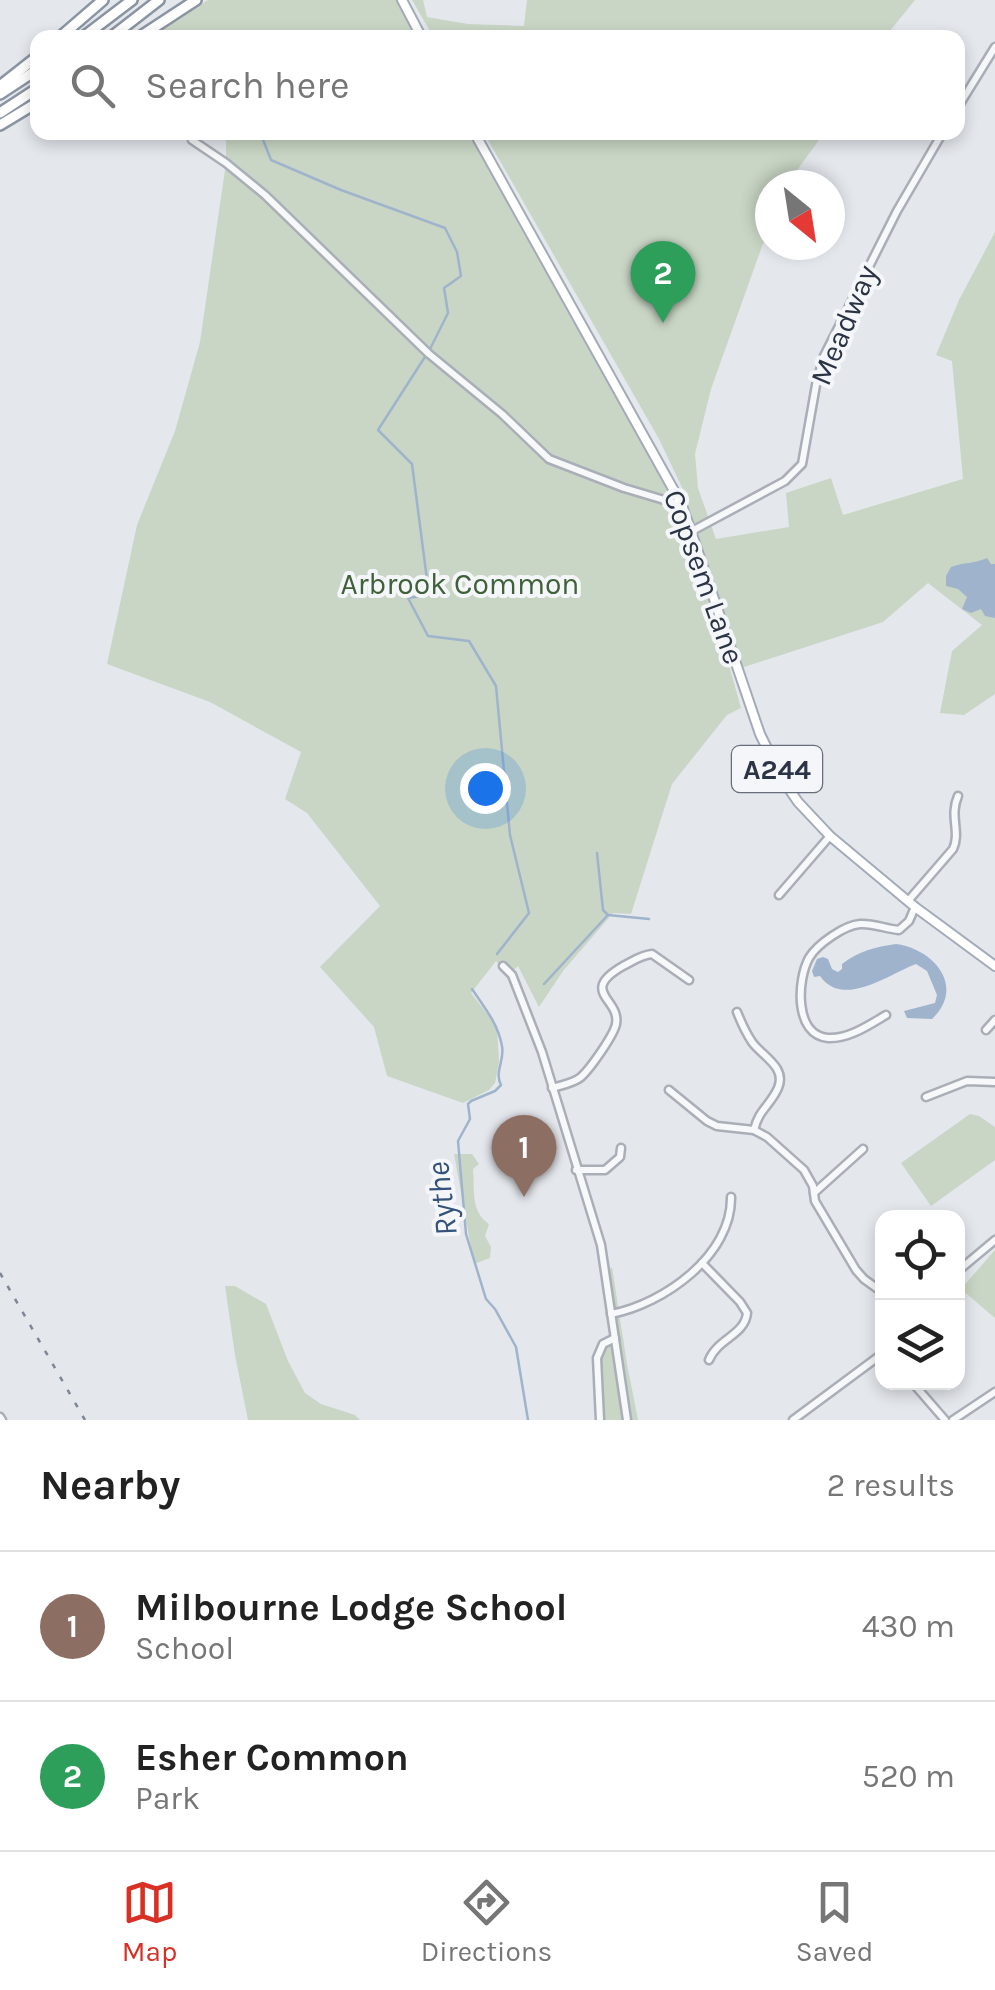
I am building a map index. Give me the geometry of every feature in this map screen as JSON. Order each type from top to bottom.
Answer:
[{"type":"highway","points":[[69,30],[103,0]]},
{"type":"highway","points":[[93,30],[132,0]]},
{"type":"highway","points":[[120,30],[159,0]]},
{"type":"highway","points":[[150,30],[196,0]]},
{"type":"highway","points":[[0,86],[30,62]]},
{"type":"highway","points":[[0,94],[30,73]]},
{"type":"highway","points":[[0,112],[30,93]]},
{"type":"highway","points":[[0,126],[30,107]]},
{"type":"main road","points":[[402,0],[418,30]]},
{"type":"main road","name":"Copsem Lane","points":[[478,140],[682,505],[760,734],[781,777],[830,836],[995,966]]},
{"type":"street","points":[[965,96],[995,48]]},
{"type":"street","points":[[192,140],[265,195],[427,352],[548,458],[624,488],[682,505]]},
{"type":"street","name":"Meadway","points":[[692,531],[785,481],[802,464],[824,356],[897,211],[938,140]]},
{"type":"street","points":[[886,1015],[849,1034],[823,1038],[811,1031],[805,1019],[802,978],[821,943],[858,924],[899,930],[909,921],[912,904],[956,841],[953,807],[958,796]]},
{"type":"street","points":[[779,894],[830,836]]},
{"type":"street","points":[[552,1088],[582,1076],[616,1027],[615,1015],[603,994],[603,984],[609,975],[648,954],[689,980]]},
{"type":"street","points":[[504,966],[521,995],[601,1245],[627,1420]]},
{"type":"street","points":[[674,983],[680,973]]},
{"type":"street","points":[[737,1012],[753,1044],[779,1074],[777,1090],[759,1113],[754,1130]]},
{"type":"street","points":[[986,1030],[995,1020]]},
{"type":"street","points":[[926,1097],[967,1081],[995,1082]]},
{"type":"street","points":[[669,1090],[707,1121],[717,1126],[754,1130],[800,1164],[814,1186],[816,1201],[856,1270],[875,1287]]},
{"type":"street","points":[[814,1192],[863,1150]]},
{"type":"street","points":[[576,1170],[605,1170],[623,1154]]},
{"type":"street","points":[[611,1314],[646,1303],[702,1263],[725,1233],[732,1197]]},
{"type":"street","points":[[965,1264],[995,1240]]},
{"type":"street","points":[[702,1263],[748,1313],[744,1326],[712,1351],[709,1360]]},
{"type":"street","points":[[600,1420],[597,1358],[603,1344],[615,1338]]},
{"type":"street","points":[[794,1420],[875,1359]]},
{"type":"street","points":[[920,1390],[949,1420],[995,1392]]},
{"type":"green space","points":[[208,0],[398,0],[415,30],[159,30]]},
{"type":"green space","points":[[412,0],[423,0],[427,17],[468,24],[524,26],[527,0],[915,0],[891,30],[429,30]]},
{"type":"green space","name":"Arbrook Common","points":[[226,140],[473,140],[666,482],[698,555],[741,708],[727,715],[672,784],[631,914],[613,913],[563,971],[539,1007],[518,966],[509,974],[496,961],[471,993],[497,1026],[499,1062],[495,1083],[489,1090],[463,1103],[387,1076],[374,1027],[320,967],[380,906],[307,813],[285,799],[301,752],[210,702],[107,664],[137,525],[175,431],[200,342]]},
{"type":"green space","points":[[488,140],[819,140],[797,170],[755,170],[757,260],[711,389],[695,454],[698,488],[716,539],[789,527],[786,493],[831,478],[843,515],[963,479],[952,361],[936,355],[959,300],[995,232],[995,694],[964,715],[940,713],[952,651],[982,625],[928,583],[883,622],[741,668],[687,498],[659,439]]},
{"type":"green space","points":[[970,1114],[995,1127],[995,1160],[931,1206],[901,1163]]},
{"type":"green space","points":[[454,1154],[472,1154],[479,1164],[473,1169],[475,1200],[479,1213],[489,1224],[485,1236],[491,1247],[490,1258],[474,1264]]},
{"type":"green space","points":[[995,1250],[995,1318],[965,1292],[965,1284]]},
{"type":"green space","points":[[612,1267],[638,1420],[604,1420],[602,1350],[619,1340],[609,1270]]},
{"type":"green space","points":[[225,1286],[235,1286],[266,1304],[305,1393],[360,1420],[248,1420]]},
{"type":"water","points":[[987,558],[995,564],[995,618],[985,616],[981,609],[971,613],[962,609],[967,597],[946,586],[951,567]]},
{"type":"water","points":[[896,944],[922,953],[941,971],[946,994],[932,1019],[907,1018],[904,1011],[935,1003],[937,995],[927,971],[916,964],[853,989],[841,989],[820,976],[814,977],[817,959],[828,959],[838,972],[842,964],[855,956]]},
{"type":"waterway","points":[[263,140],[271,160],[445,228],[457,252],[461,276],[444,288],[448,313],[430,349],[378,430],[412,464],[429,595],[408,598],[428,636],[469,641],[496,686],[510,835],[529,913],[497,954]]},
{"type":"waterway","points":[[597,853],[603,910],[608,915],[649,919]]},
{"type":"waterway","points":[[544,984],[607,916]]},
{"type":"waterway","name":"Rythe","points":[[472,989],[494,1023],[503,1051],[501,1085],[468,1104],[470,1119],[458,1141],[466,1234],[486,1299],[516,1347],[528,1420]]},
{"type":"railway","points":[[0,1273],[85,1420]]},
{"type":"place","name":"Esher Common","points":[[663,323]]},
{"type":"place","name":"Milbourne Lodge School","points":[[524,1197]]}]
